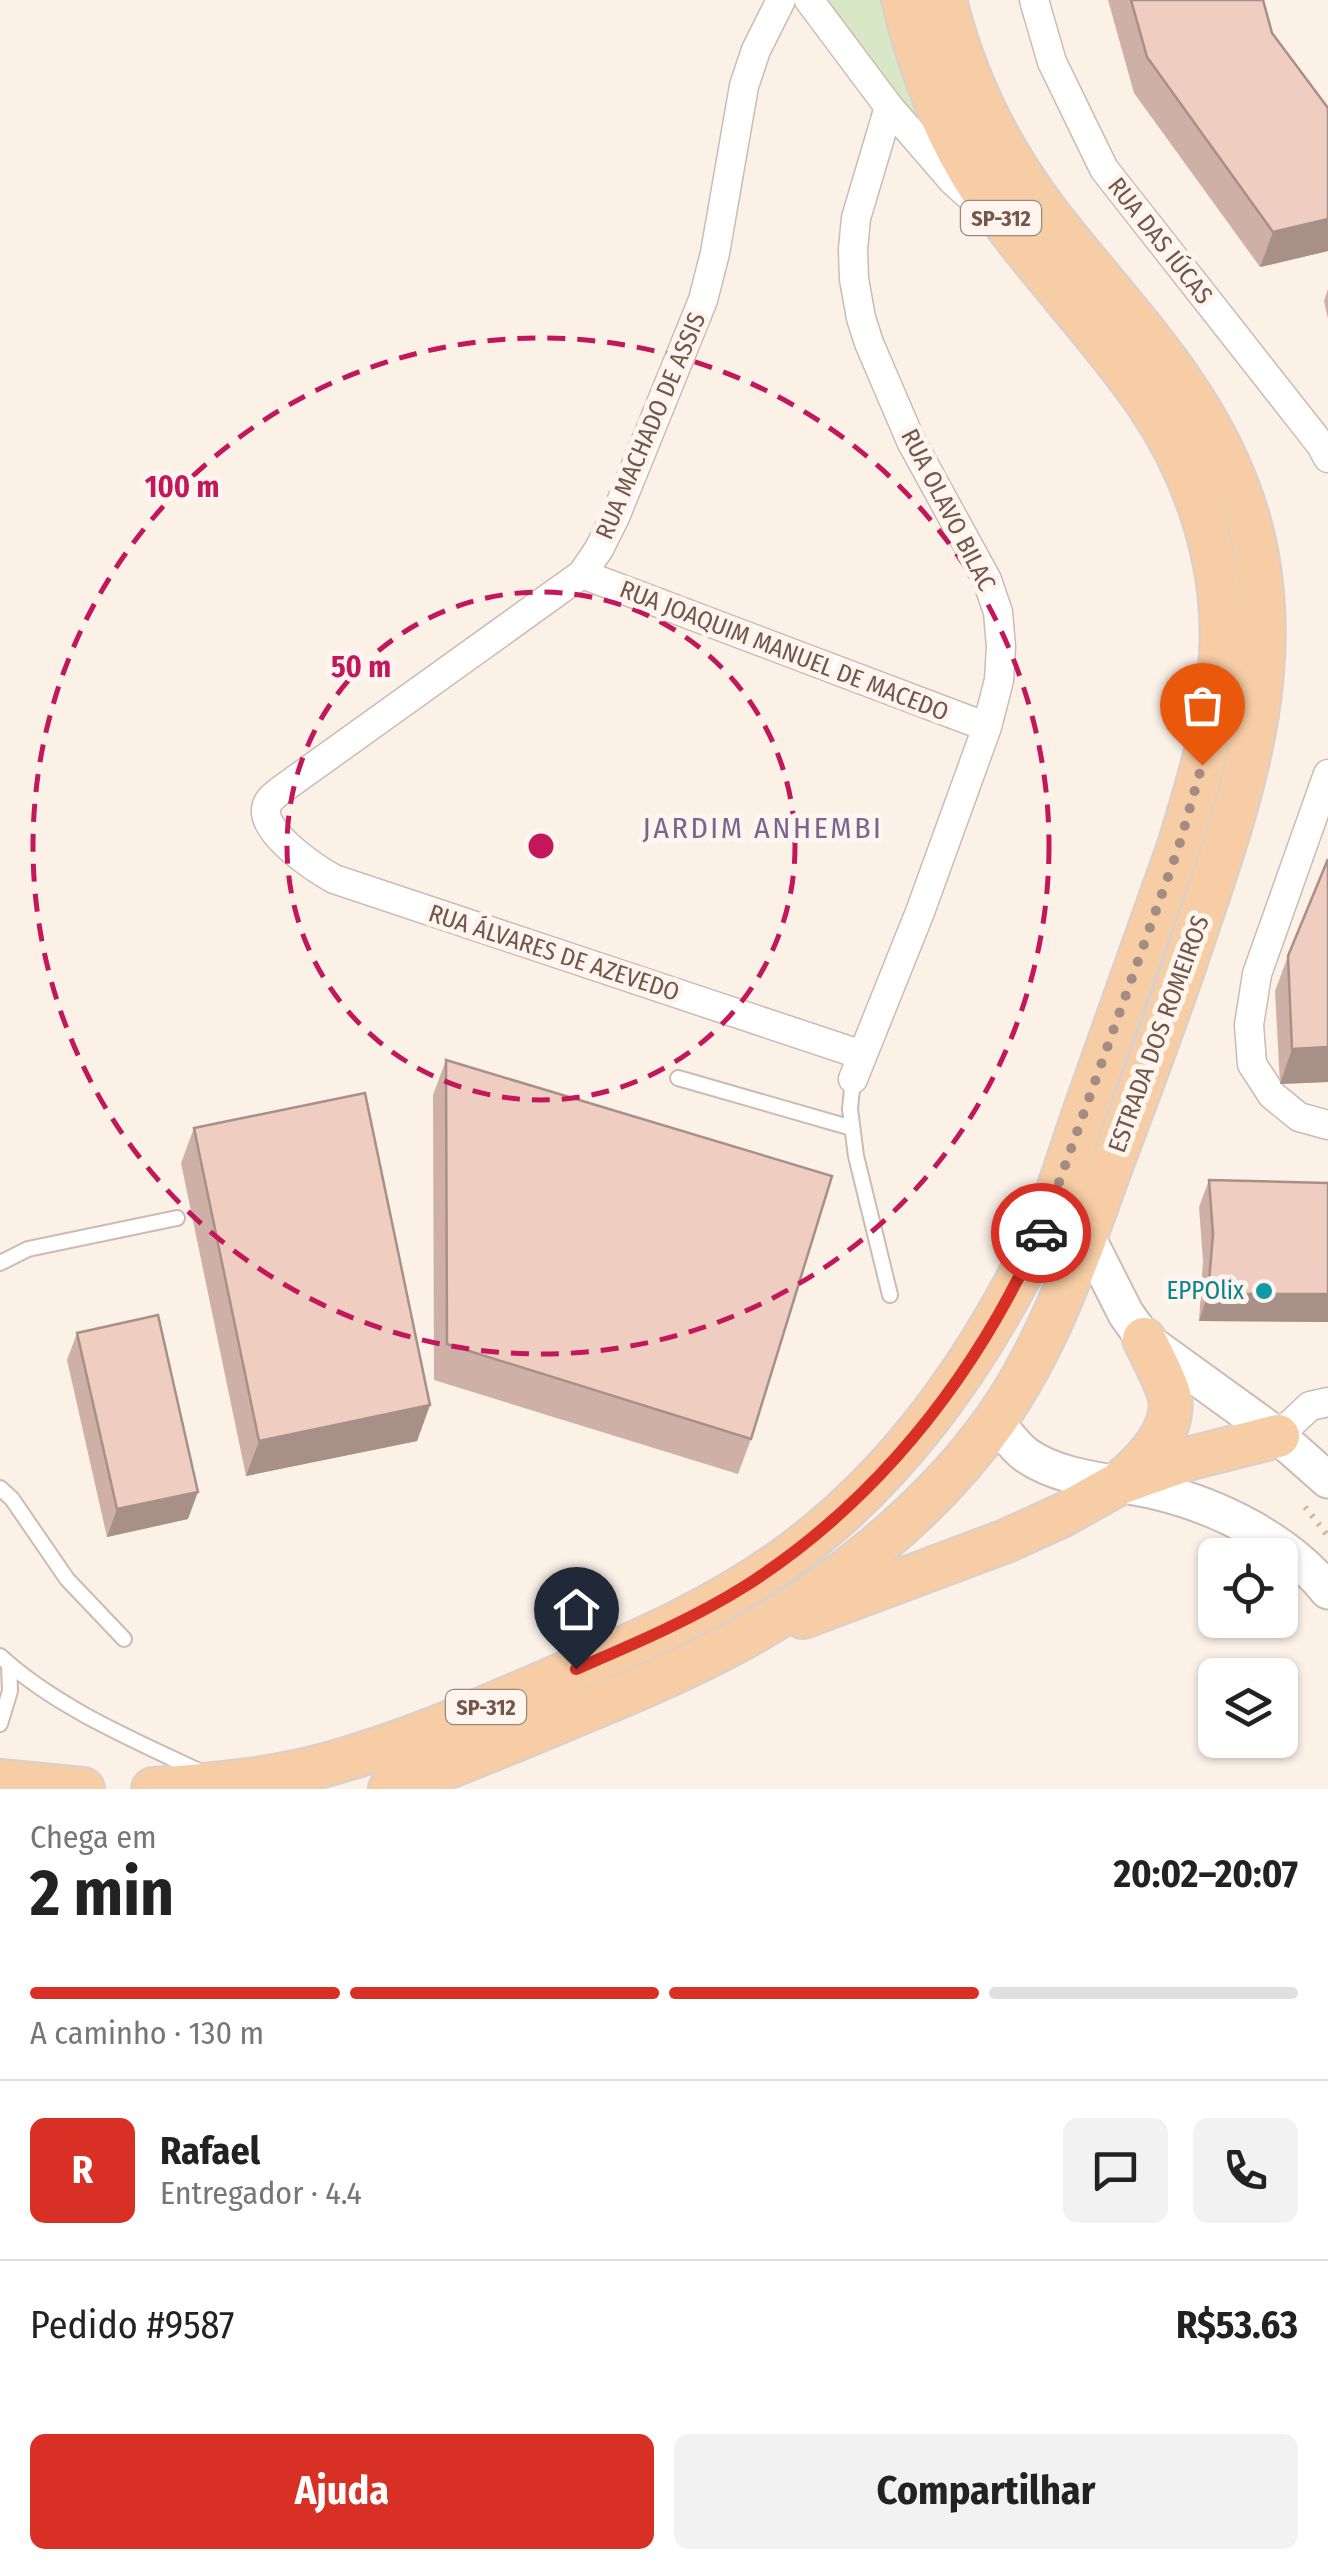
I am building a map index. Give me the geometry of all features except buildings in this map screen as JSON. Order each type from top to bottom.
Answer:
[{"type":"main road","name":"ESTRADA DOS ROMEIROS","points":[[153,1789],[269,1778],[324,1765],[443,1726],[642,1641],[746,1586],[838,1516],[907,1445],[990,1332],[1039,1239],[1195,792],[1218,695],[1221,609],[1216,566],[1205,524],[1172,444],[1124,372],[983,192],[939,110],[913,39],[904,0]]},
{"type":"main road","name":"ESTRADA DOS ROMEIROS","points":[[390,1789],[644,1687],[732,1644],[792,1608],[890,1534],[955,1470],[995,1421],[1054,1318],[1182,972],[1237,804],[1261,701],[1265,653],[1258,558],[1247,512],[1210,424],[1184,383],[1048,213],[991,125],[969,77],[945,0]]},
{"type":"main road","points":[[995,1421],[991,1382],[994,1361],[1039,1239]]},
{"type":"main road","points":[[732,1644],[1006,1541],[1120,1482],[1143,1463],[1167,1422],[1170,1398],[1144,1339]]},
{"type":"main road","points":[[1120,1482],[1191,1458],[1278,1436]]},
{"type":"main road","points":[[0,1780],[83,1789]]},
{"type":"street","name":"RUA MACHADO DE ASSIS","points":[[267,818],[270,799],[582,574],[599,549],[703,300],[716,253],[744,86],[756,50],[782,0]]},
{"type":"street","points":[[810,0],[889,107],[954,181],[1016,238]]},
{"type":"street","name":"RUA DAS IÚCAS","points":[[1034,0],[1052,62],[1104,169],[1328,458]]},
{"type":"street","name":"RUA OLAVO BILAC","points":[[857,1067],[920,912],[1000,680],[998,612],[988,580],[924,469],[870,342],[854,279],[856,218],[889,107]]},
{"type":"street","name":"RUA JOAQUIM MANUEL DE MACEDO","points":[[582,574],[987,726]]},
{"type":"street","points":[[1328,774],[1256,974],[1250,1024],[1252,1064],[1272,1095],[1299,1118],[1328,1125]]},
{"type":"street","name":"RUA ÁLVARES DE AZEVEDO","points":[[267,818],[292,850],[334,880],[857,1067]]},
{"type":"street","points":[[1086,1235],[1126,1314],[1144,1339],[1278,1436],[1328,1480]]},
{"type":"street","points":[[1278,1436],[1310,1406],[1328,1402]]},
{"type":"street","points":[[995,1421],[1025,1454],[1048,1466],[1164,1493],[1248,1528],[1311,1570],[1328,1591]]},
{"type":"lane","points":[[857,1067],[850,1110],[856,1156],[890,1295]]},
{"type":"lane","points":[[678,1078],[852,1128]]},
{"type":"lane","points":[[0,1263],[28,1249],[178,1218]]},
{"type":"lane","points":[[0,1488],[12,1499],[67,1579],[124,1639]]},
{"type":"lane","points":[[5,1660],[96,1721],[224,1784]]},
{"type":"lane","points":[[0,1724],[10,1691],[5,1660]]},
{"type":"path","points":[[1295,1494],[1328,1536]]},
{"type":"green space","points":[[829,0],[883,0],[933,149],[839,22]]},
{"type":"way so far","points":[[1041,1233],[1179,846],[1202,765]]},
{"type":"place","name":"EPPOlix","points":[[1264,1291]]},
{"type":"district","name":"JARDIM ANHEMBI","points":[[763,828]]},
{"type":"route","points":[[576,1669],[642,1641],[746,1586],[838,1516],[882,1474],[960,1376],[990,1332],[1041,1233]]}]
